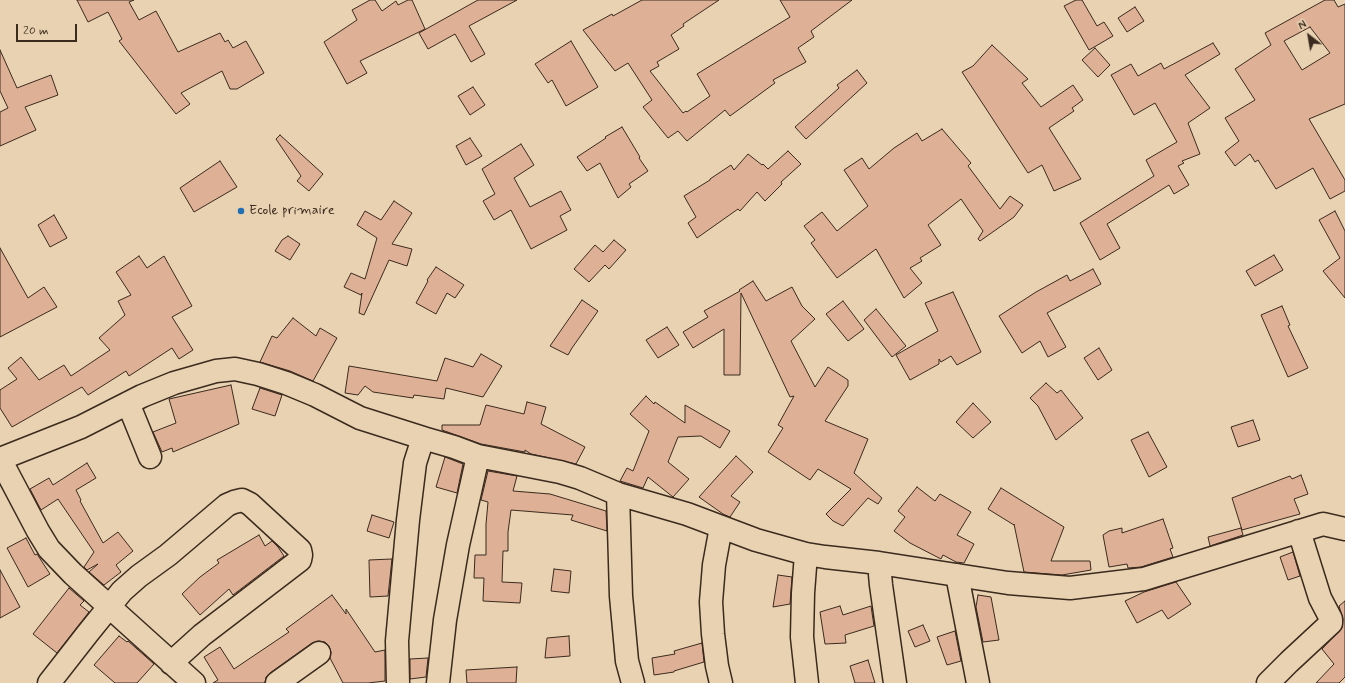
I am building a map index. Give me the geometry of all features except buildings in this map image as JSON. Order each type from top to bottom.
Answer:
[{"type":"street","points":[[194,683],[73,574],[49,548],[38,531],[0,459],[81,427],[128,403],[174,383],[216,371],[235,369],[258,374],[286,383],[315,395],[360,418],[454,447],[478,456],[560,472],[580,478],[618,494],[687,514],[756,540],[806,554],[879,563],[1008,583],[1070,588],[1144,579],[1323,524],[1345,515]]},
{"type":"street","points":[[128,403],[150,457]]},
{"type":"street","points":[[398,683],[397,641],[408,520],[415,463],[423,438]]},
{"type":"street","points":[[438,683],[445,620],[458,545],[478,456]]},
{"type":"street","points":[[618,494],[620,596],[627,661],[632,683]]},
{"type":"street","points":[[60,679],[109,607],[122,592],[139,576],[168,555],[228,505],[242,500],[250,504],[300,550],[302,555],[300,560],[295,566],[202,635],[171,663]]},
{"type":"street","points":[[1323,524],[1345,529]]},
{"type":"street","points":[[721,527],[714,565],[711,602],[713,640],[721,683]]},
{"type":"street","points":[[1268,683],[1331,623],[1331,619],[1320,598],[1299,531]]},
{"type":"street","points":[[806,554],[802,638],[807,683]]},
{"type":"street","points":[[879,563],[895,683]]},
{"type":"street","points":[[957,575],[978,683]]},
{"type":"street","points":[[277,683],[319,653]]},
{"type":"place","name":"Ecole primaire","points":[[241,211]]}]
